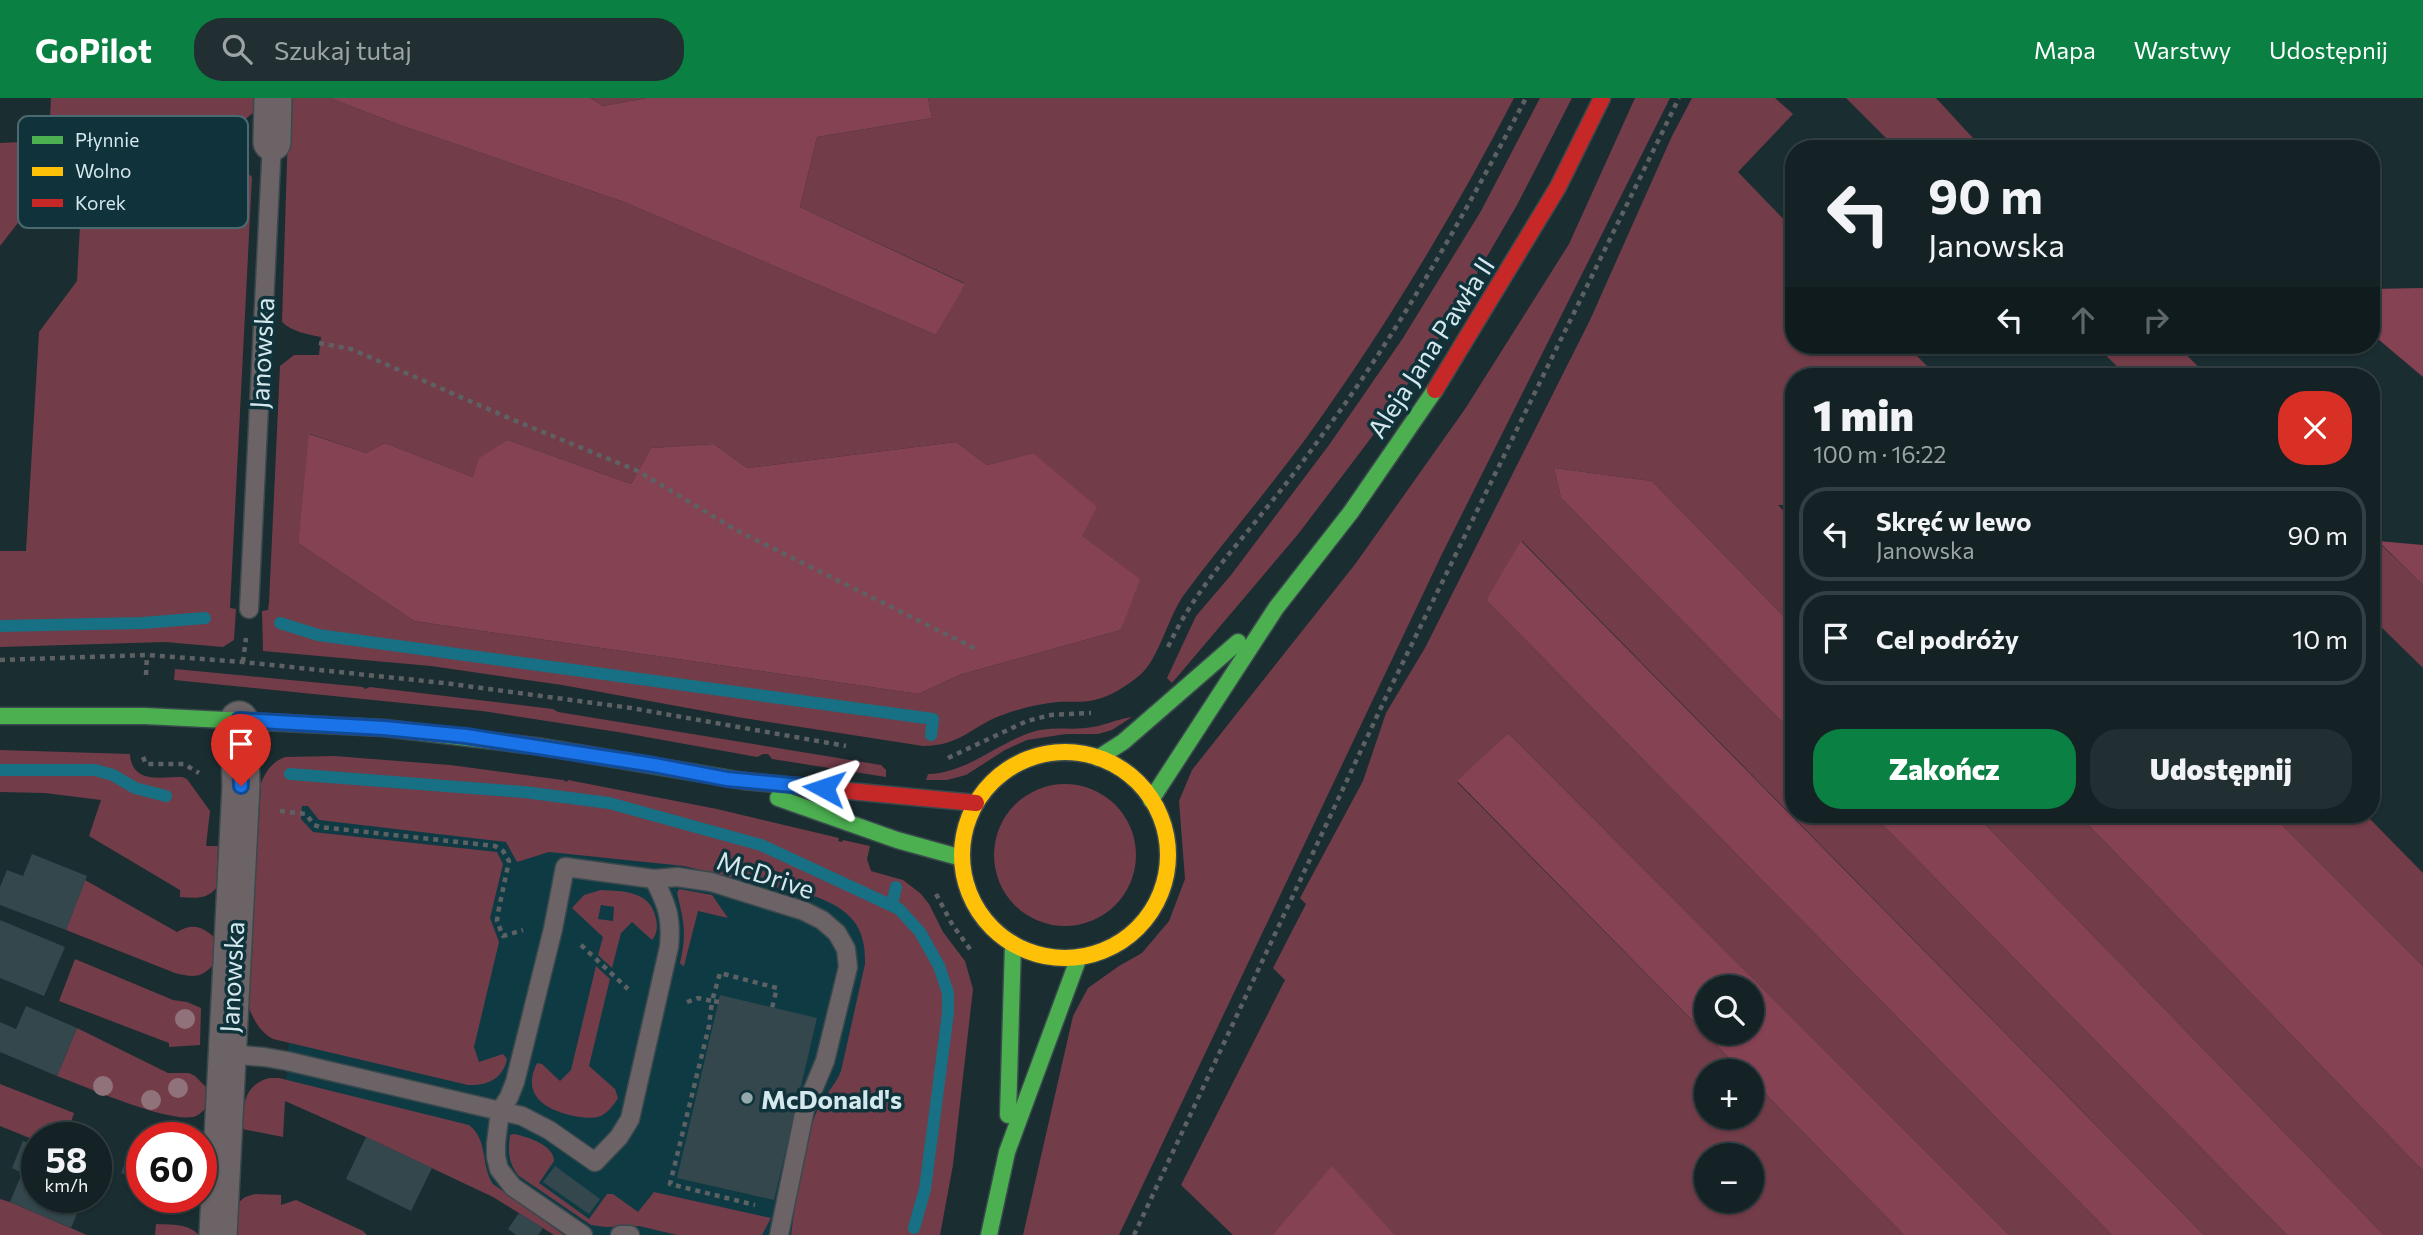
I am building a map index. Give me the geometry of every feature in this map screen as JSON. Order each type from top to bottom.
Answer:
[{"type":"main road","name":"Aleja Jana Pawła II","points":[[1151,800],[1276,608],[1351,512],[1448,370],[1558,187],[1602,98]]},
{"type":"main road","name":"Aleja Jana Pawła II","points":[[1098,758],[1123,742],[1276,608]]},
{"type":"main road","points":[[0,716],[239,720],[384,728],[466,736],[727,779],[976,803]]},
{"type":"main road","points":[[1073,753],[1098,758],[1123,771],[1151,800],[1166,838],[1167,866],[1161,892],[1148,916],[1129,936],[1105,950],[1079,957],[1038,955],[1001,936],[980,914],[967,888],[962,858],[967,823],[976,803],[1001,774],[1035,757],[1073,753]]},
{"type":"main road","points":[[727,779],[897,841],[962,858]]},
{"type":"main road","points":[[1007,1153],[1013,944]]},
{"type":"main road","points":[[989,1235],[1007,1153],[1079,957]]},
{"type":"street","name":"Janowska","points":[[272,142],[273,98]]},
{"type":"street","name":"Janowska","points":[[218,1235],[241,786],[239,720]]},
{"type":"lane","name":"Janowska","points":[[249,609],[272,142]]},
{"type":"lane","name":"McDrive","points":[[553,929],[565,867],[654,879],[677,877],[711,883],[804,911],[822,920],[837,933],[846,949],[848,967],[825,1061],[805,1109],[779,1235]]},
{"type":"lane","points":[[227,1054],[275,1059],[522,1116],[536,1122],[594,1162],[619,1137],[630,1119],[669,947],[671,926],[668,907],[654,879]]},
{"type":"lane","points":[[553,929],[515,1082],[500,1111],[496,1157],[505,1178],[513,1187],[583,1235]]},
{"type":"lane","points":[[620,1235],[630,1235]]},
{"type":"path","points":[[1164,658],[1179,623],[1197,593],[1274,500],[1343,406],[1476,192],[1526,98]]},
{"type":"path","points":[[1134,1235],[1386,697],[1679,98]]},
{"type":"path","points":[[319,344],[351,349],[638,471],[736,530],[978,650]]},
{"type":"path","points":[[146,677],[147,655]]},
{"type":"path","points":[[0,660],[147,655],[243,662],[444,683],[631,708],[856,748]]},
{"type":"path","points":[[937,759],[957,755],[1027,721],[1051,715],[1094,712]]},
{"type":"path","points":[[143,753],[146,764],[184,764],[195,768],[203,776]]},
{"type":"path","points":[[301,813],[306,814],[314,825],[320,827],[495,846],[503,851],[509,861],[498,913],[503,936],[539,925],[567,933],[641,1000],[669,1008],[698,998],[719,1002]]},
{"type":"path","points":[[928,884],[975,957]]},
{"type":"path","points":[[772,1008],[777,988],[720,973],[670,1184],[783,1212]]},
{"type":"shaded area","points":[[51,98],[254,98],[254,112],[248,117],[50,116]]},
{"type":"shaded area","points":[[289,98],[330,98],[397,124],[624,202],[936,335],[964,283],[800,207],[817,137],[932,118],[928,98],[1514,98],[1467,186],[1390,314],[1307,437],[1186,592],[1153,658],[1140,675],[1106,696],[1089,701],[1057,702],[1018,710],[948,743],[923,746],[737,717],[562,685],[431,666],[263,651],[262,611],[268,610],[269,603],[280,366],[294,355],[319,355],[321,337],[305,334],[282,322]],"holes":[[[310,434],[366,453],[385,443],[473,477],[508,440],[631,484],[651,448],[714,444],[747,468],[956,442],[987,465],[1033,453],[1082,536],[1129,606],[1121,630],[959,675],[919,694],[414,621],[298,543]]]},
{"type":"shaded area","points":[[330,98],[590,98],[603,106],[647,98],[928,98],[932,118],[817,137],[800,207],[965,284],[936,335],[624,202],[397,124]]},
{"type":"shaded area","points":[[590,98],[647,98],[603,106]]},
{"type":"shaded area","points":[[1540,98],[1572,98],[1517,205],[1443,332],[1374,434],[1299,533],[1172,683],[1167,678],[1196,616],[1231,575],[1329,445],[1403,338],[1481,211]]},
{"type":"shaded area","points":[[1635,98],[1670,98],[1442,554],[1119,1235],[1023,1235],[1073,1016],[1088,988],[1142,953],[1169,921],[1185,879],[1179,801],[1192,770],[1356,563],[1465,409],[1569,244]]},
{"type":"shaded area","points":[[1692,98],[1775,98],[1793,114],[1738,172],[1785,221],[1785,354],[1915,354],[1929,368],[1785,368],[1785,505],[1778,505],[1785,512],[1785,618],[1652,481],[1554,468],[1561,498],[1785,725],[1785,809],[1522,541],[1486,600],[2112,1235],[2009,1235],[1764,990],[1764,975],[1750,975],[1508,733],[1457,782],[1694,1022],[1694,1045],[1716,1045],[1730,1059],[1694,1059],[1694,1129],[1764,1129],[1764,1092],[1904,1235],[1395,1235],[1332,1167],[1272,1235],[1233,1235],[1181,1185],[1285,980],[1273,968],[1306,904],[1300,898],[1363,781],[1386,713],[1425,648],[1590,320],[1672,136]]},
{"type":"shaded area","points":[[1846,98],[1936,98],[1975,140],[1888,140]]},
{"type":"shaded area","points":[[18,142],[18,223],[0,246],[0,143]]},
{"type":"shaded area","points":[[248,173],[252,177],[230,608],[236,609],[234,640],[223,647],[165,642],[0,647],[0,551],[26,551],[39,332],[77,281],[80,228],[248,228]]},
{"type":"shaded area","points":[[2423,288],[2423,377],[2380,341],[2380,289]]},
{"type":"shaded area","points":[[2104,354],[2185,354],[2200,368],[2119,368]]},
{"type":"shaded area","points":[[309,434],[366,453],[385,443],[473,477],[479,458],[508,440],[631,484],[651,448],[714,444],[747,468],[956,442],[987,465],[1033,453],[1097,507],[1082,536],[1140,579],[1121,630],[959,675],[919,694],[414,621],[298,543]]},
{"type":"shaded area","points":[[1554,468],[1652,481],[1785,618],[1785,725],[1561,498]]},
{"type":"shaded area","points":[[1521,541],[1785,809],[1785,823],[1799,823],[2204,1235],[2112,1235],[1486,600]]},
{"type":"shaded area","points":[[2380,541],[2423,545],[2423,585],[2380,543]]},
{"type":"shaded area","points":[[2380,544],[2423,585],[2423,668],[2380,626]]},
{"type":"shaded area","points":[[175,669],[365,689],[370,687],[553,709],[558,712],[881,765],[886,770],[886,777],[772,759],[768,754],[757,757],[482,711],[174,680]]},
{"type":"shaded area","points":[[1132,717],[1112,730],[1098,734],[1066,734],[1027,740],[1005,750],[966,775],[947,780],[926,780],[928,774],[956,769],[1032,732],[1091,727]]},
{"type":"shaded area","points":[[1508,733],[1750,975],[1694,975],[1694,1022],[1457,781]]},
{"type":"shaded area","points":[[0,750],[130,754],[136,770],[148,777],[187,779],[210,811],[206,846],[218,846],[217,887],[205,896],[180,897],[180,890],[89,836],[101,800],[45,793],[0,792]]},
{"type":"shaded area","points":[[334,756],[450,765],[567,782],[568,780],[717,809],[839,838],[838,841],[842,842],[843,840],[870,846],[867,859],[871,871],[903,880],[929,904],[943,932],[965,961],[973,989],[953,1165],[940,1235],[791,1235],[807,1142],[819,1107],[841,1071],[865,964],[863,939],[854,921],[839,908],[817,897],[684,866],[549,852],[517,862],[506,842],[319,820],[308,806],[302,806],[301,819],[313,832],[497,852],[503,864],[490,918],[499,942],[474,1047],[479,1062],[503,1054],[507,1059],[502,1072],[493,1080],[468,1085],[268,1036],[258,1025],[248,1006],[261,783],[270,767],[285,757]]},
{"type":"shaded area","points":[[1065,784],[1092,790],[1115,805],[1130,828],[1136,855],[1130,882],[1115,905],[1092,920],[1065,926],[1038,920],[1015,905],[1000,882],[994,855],[1000,828],[1015,805],[1038,790]]},
{"type":"shaded area","points":[[297,803],[635,844],[847,895],[883,929],[847,1235],[554,1235],[493,1197],[285,1101],[300,863]]},
{"type":"shaded area","points":[[1799,823],[1881,823],[2287,1235],[2204,1235]]},
{"type":"shaded area","points":[[1881,823],[1984,823],[2384,1235],[2287,1235]]},
{"type":"shaded area","points":[[1984,823],[2087,823],[2423,1171],[2423,1235],[2384,1235]]},
{"type":"shaded area","points":[[2087,823],[2280,823],[2423,966],[2423,1171]]},
{"type":"shaded area","points":[[2280,823],[2374,823],[2423,873],[2423,966]]},
{"type":"shaded area","points":[[85,880],[177,932],[192,927],[205,930],[214,937],[213,965],[200,975],[175,973],[66,930]]},
{"type":"shaded area","points":[[679,889],[712,895],[728,918],[698,911],[684,966],[680,963],[684,936],[677,893]]},
{"type":"shaded area","points":[[610,890],[635,894],[642,898],[649,903],[656,919],[657,930],[654,938],[652,940],[632,922],[621,933],[612,968],[598,955],[603,937],[572,908],[584,895]],"holes":[[[601,905],[614,907],[613,921],[598,919]]]},
{"type":"shaded area","points":[[75,959],[173,1000],[201,1008],[200,1045],[169,1047],[169,1043],[59,1001]]},
{"type":"shaded area","points":[[596,966],[610,979],[589,1066],[615,1089],[618,1098],[604,1114],[587,1118],[550,1108],[537,1098],[532,1083],[537,1063],[542,1064],[560,1081],[571,1070]]},
{"type":"shaded area","points":[[1764,990],[2009,1235],[1904,1235],[1764,1092],[1764,1059],[1730,1059],[1716,1045],[1764,1045]]},
{"type":"shaded area","points":[[77,1028],[168,1073],[189,1073],[195,1076],[207,1088],[206,1108],[193,1117],[164,1114],[57,1076]]},
{"type":"shaded area","points":[[269,1078],[279,1078],[469,1125],[482,1145],[493,1184],[564,1235],[554,1235],[493,1197],[285,1101],[283,1137],[242,1129],[244,1105],[249,1092]]},
{"type":"shaded area","points":[[0,1084],[74,1113],[71,1122],[21,1122],[21,1135],[0,1126]]},
{"type":"shaded area","points":[[510,1135],[533,1140],[550,1150],[554,1161],[539,1183],[589,1219],[607,1194],[613,1194],[638,1212],[654,1192],[771,1218],[762,1235],[677,1235],[639,1226],[591,1225],[519,1176],[510,1157]]},
{"type":"shaded area","points":[[1332,1166],[1395,1235],[1272,1235]]},
{"type":"shaded area","points":[[255,1194],[281,1195],[281,1205],[296,1200],[367,1235],[237,1235],[239,1202]]},
{"type":"shaded area","points":[[0,1199],[21,1207],[21,1213],[36,1213],[87,1235],[0,1235]]},
{"type":"shaded area","points":[[156,1224],[184,1227],[199,1235],[155,1235]]},
{"type":"building","points":[[32,854],[87,876],[66,930],[0,905],[0,887],[7,870],[23,876]]},
{"type":"building","points":[[0,920],[65,947],[44,996],[0,978]]},
{"type":"building","name":"McDonald's","points":[[720,995],[817,1018],[774,1200],[677,1178]]},
{"type":"building","points":[[26,1006],[77,1028],[57,1076],[0,1052],[0,1022],[16,1029]]},
{"type":"building","points":[[366,1137],[432,1168],[411,1211],[346,1179]]},
{"type":"building","points":[[21,1146],[21,1172],[12,1168]]},
{"type":"building","points":[[126,1160],[126,1175],[121,1173]]},
{"type":"building","points":[[555,1166],[600,1199],[589,1214],[543,1182]]},
{"type":"building","points":[[21,1175],[21,1207],[10,1202]]},
{"type":"building","points":[[36,1213],[77,1213],[71,1228]]},
{"type":"building","points":[[519,1213],[543,1228],[538,1235],[516,1235],[508,1229]]},
{"type":"waterway","points":[[0,626],[142,623],[205,618]]},
{"type":"waterway","points":[[280,623],[318,635],[933,719],[931,735]]},
{"type":"waterway","points":[[0,770],[95,770],[113,775],[135,788],[166,796]]},
{"type":"waterway","points":[[290,774],[524,792],[609,803],[761,845],[899,909],[920,932],[939,966],[948,993],[948,1013],[925,1189],[914,1228]]},
{"type":"waterway","points":[[892,905],[896,887]]},
{"type":"traffic: fast","points":[[1151,800],[1276,608],[1351,512],[1435,390]]},
{"type":"traffic: fast","points":[[1098,758],[1123,742],[1238,642]]},
{"type":"traffic: fast","points":[[0,716],[145,716],[384,728],[543,747],[744,781]]},
{"type":"traffic: fast","points":[[778,798],[897,840],[962,858]]},
{"type":"traffic: fast","points":[[1008,1115],[1013,944]]},
{"type":"traffic: fast","points":[[989,1235],[1007,1152],[1079,957]]},
{"type":"traffic: slow","points":[[1065,752],[1104,760],[1138,782],[1160,816],[1168,855],[1160,894],[1138,928],[1104,950],[1065,958],[1026,950],[992,928],[970,894],[962,855],[970,816],[992,782],[1026,760],[1065,752]]},
{"type":"traffic: jam","points":[[1435,390],[1558,187],[1602,98]]},
{"type":"traffic: jam","points":[[744,781],[976,803]]},
{"type":"place","name":"McDonald's","points":[[747,1098]]},
{"type":"route","points":[[241,786],[239,720],[384,728],[466,736],[727,779],[824,788]]}]
